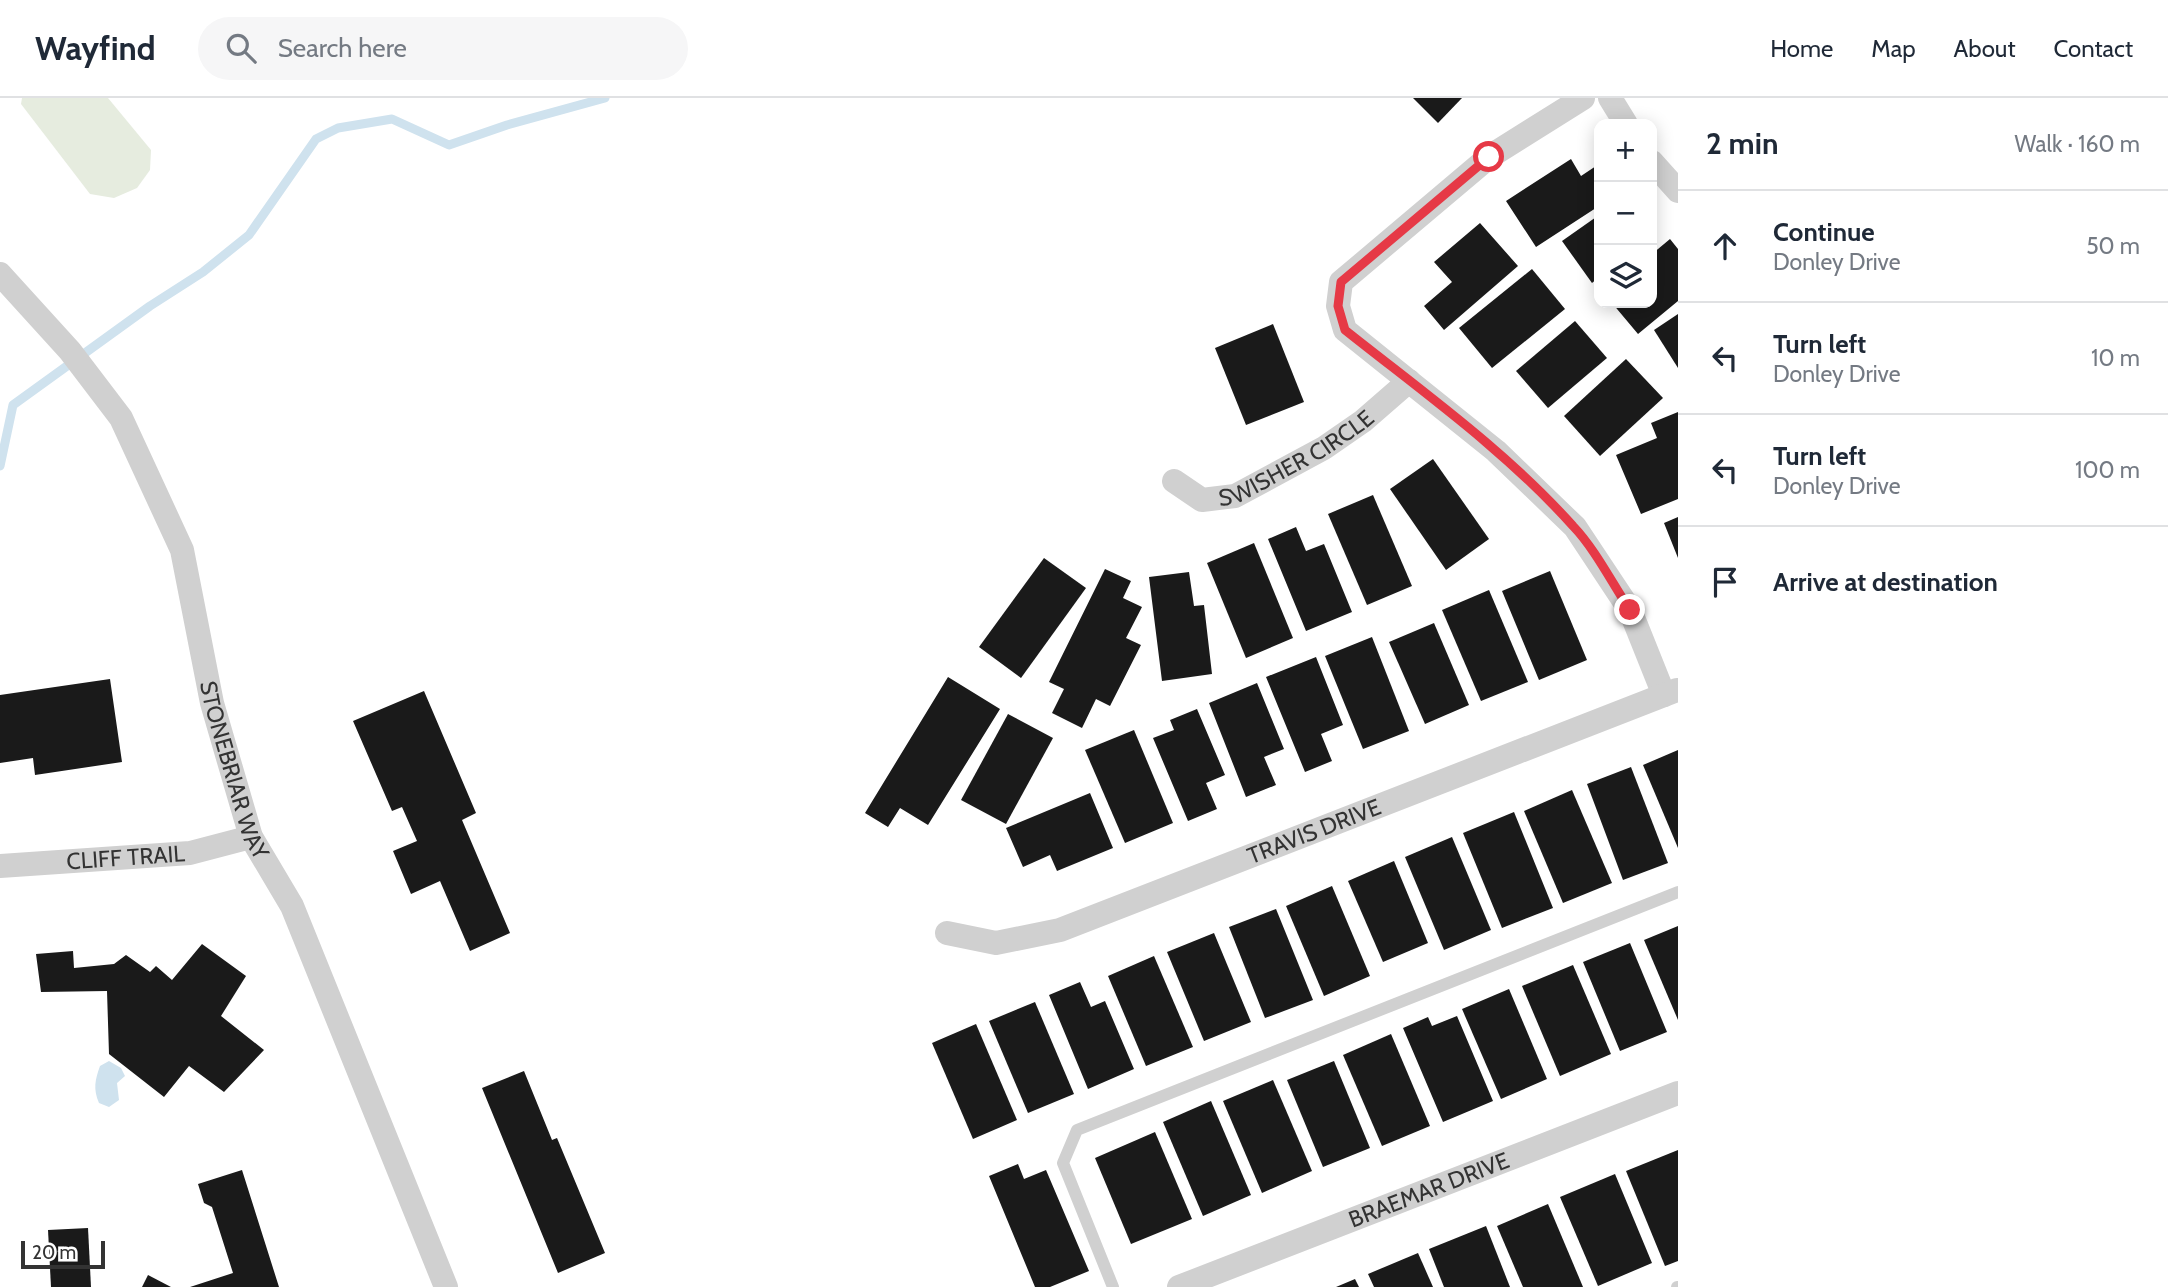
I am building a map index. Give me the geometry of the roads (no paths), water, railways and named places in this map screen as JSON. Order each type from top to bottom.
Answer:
[{"type":"street","points":[[1583,98],[1489,157],[1341,282],[1338,306],[1345,330],[1496,451],[1575,527],[1630,610],[1671,692]]},
{"type":"street","points":[[1610,98],[1623,119]]},
{"type":"street","points":[[1657,168],[1678,191]]},
{"type":"street","name":"STONEBRIAR WAY","points":[[0,274],[71,351],[121,418],[182,550],[212,703],[251,837],[292,906],[446,1287]]},
{"type":"street","name":"SWISHER CIRCLE","points":[[1174,481],[1202,500],[1235,496],[1324,448],[1363,421],[1409,381]]},
{"type":"street","name":"TRAVIS DRIVE","points":[[947,933],[996,943],[1060,930],[1671,692]]},
{"type":"street","name":"CLIFF TRAIL","points":[[0,866],[190,853],[251,837]]},
{"type":"street","name":"BRAEMAR DRIVE","points":[[1179,1287],[1678,1093]]},
{"type":"lane","points":[[1113,1287],[1063,1163],[1077,1130],[1678,892]]},
{"type":"water","points":[[109,1061],[121,1068],[125,1076],[117,1083],[119,1100],[109,1107],[99,1103],[95,1089],[100,1066]]},
{"type":"waterway","points":[[0,466],[13,405],[150,306],[203,272],[249,235],[316,139],[338,128],[392,119],[449,145],[507,125],[605,98]]}]
